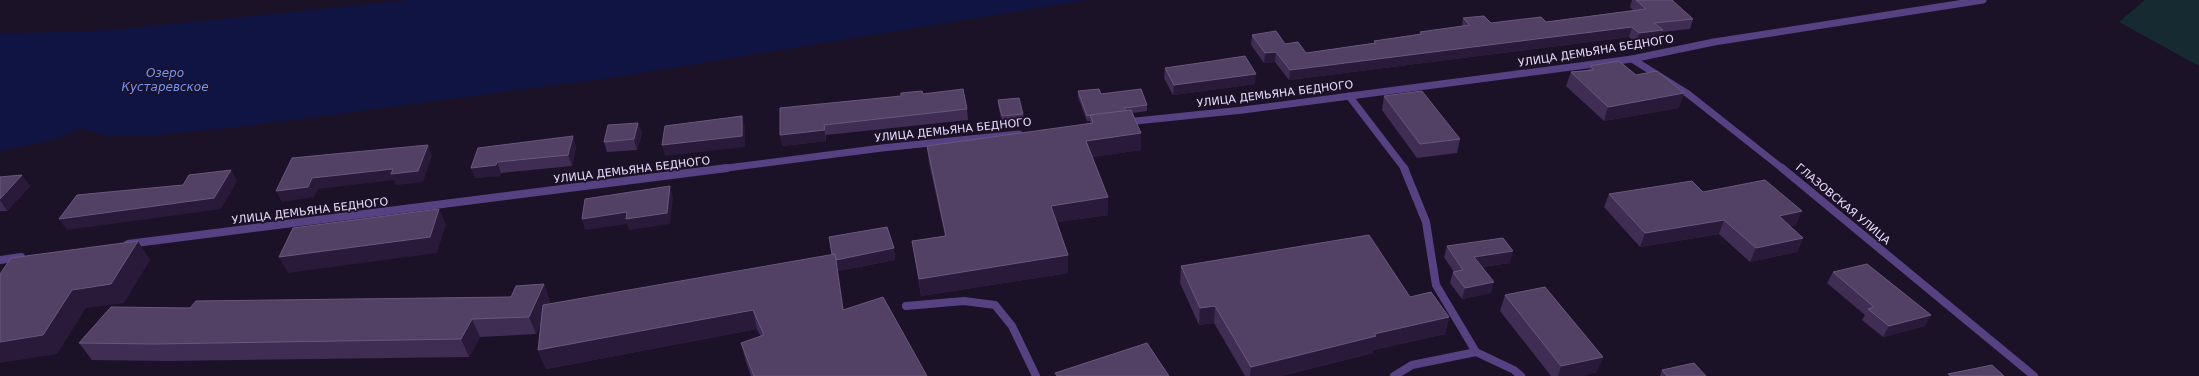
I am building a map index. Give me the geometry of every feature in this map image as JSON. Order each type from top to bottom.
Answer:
[{"type":"street","name":"УЛИЦА ДЕМЬЯНА БЕДНОГО","points":[[1118,123],[1349,96],[1632,59],[1714,42],[1955,3],[1983,0]]},
{"type":"street","name":"ГЛАЗОВСКАЯ УЛИЦА","points":[[1632,59],[1688,94],[1750,142],[2034,376]]},
{"type":"street","points":[[1349,96],[1407,172],[1426,222],[1436,285],[1476,352],[1514,370],[1521,376]]},
{"type":"street","name":"УЛИЦА ДЕМЬЯНА БЕДНОГО","points":[[119,245],[462,203],[882,148],[1031,132]]},
{"type":"street","points":[[0,260],[28,256]]},
{"type":"street","points":[[906,306],[966,302],[982,302],[996,305],[1010,324],[1036,376]]},
{"type":"street","points":[[1394,376],[1412,365],[1476,352]]},
{"type":"shaded area","points":[[2145,0],[2199,0],[2199,66],[2119,22]]},
{"type":"water","name":"Озеро Кустаревское","points":[[410,0],[1086,0],[616,77],[255,125],[149,136],[104,135],[80,128],[54,140],[0,151],[0,34],[111,30]]},
{"type":"building","points":[[1636,0],[1672,0],[1693,19],[1654,23],[1663,30],[1639,33],[1632,27],[1290,70],[1276,52],[1265,53],[1252,35],[1276,31],[1285,44],[1298,42],[1306,53],[1376,43],[1374,41],[1422,34],[1420,32],[1470,25],[1463,18],[1484,16],[1491,23],[1541,17],[1546,22],[1646,9]]},
{"type":"building","points":[[1245,56],[1256,74],[1174,85],[1165,68],[1213,61]]},
{"type":"building","points":[[1619,61],[1636,75],[1657,71],[1684,93],[1608,107],[1571,72],[1594,70],[1590,66]]},
{"type":"building","points":[[963,89],[967,109],[824,125],[825,130],[780,135],[780,108],[901,96],[901,93],[922,91],[923,94]]},
{"type":"building","points":[[1099,89],[1101,94],[1141,89],[1147,105],[1124,108],[1126,111],[1087,116],[1078,91]]},
{"type":"building","points":[[1422,91],[1460,139],[1420,144],[1384,96]]},
{"type":"building","points":[[1019,98],[1023,114],[1002,116],[998,100]]},
{"type":"building","points":[[1131,110],[1141,133],[1086,141],[1108,197],[1051,206],[1068,255],[919,279],[912,241],[946,236],[927,146],[1093,123],[1090,115]]},
{"type":"building","points":[[742,116],[742,136],[662,145],[665,126]]},
{"type":"building","points":[[638,123],[634,139],[604,142],[608,125]]},
{"type":"building","points":[[573,136],[568,155],[497,162],[496,165],[471,168],[478,148]]},
{"type":"building","points":[[428,145],[418,171],[391,174],[393,169],[312,178],[308,187],[276,191],[292,158]]},
{"type":"building","points":[[231,170],[214,198],[59,219],[77,195],[183,185],[189,175]]},
{"type":"building","points":[[22,175],[0,199],[0,177]]},
{"type":"building","points":[[1765,180],[1802,211],[1779,216],[1803,238],[1756,248],[1724,220],[1645,233],[1609,194],[1692,181],[1703,192]]},
{"type":"building","points":[[670,186],[667,213],[626,219],[627,212],[582,219],[585,199]]},
{"type":"building","points":[[439,209],[430,237],[279,257],[293,228]]},
{"type":"building","points":[[887,227],[894,248],[836,260],[835,254],[832,254],[829,237]]},
{"type":"building","points":[[1369,235],[1410,297],[1431,292],[1449,317],[1374,334],[1376,336],[1251,367],[1215,306],[1200,308],[1181,266]]},
{"type":"building","points":[[1503,238],[1513,251],[1474,257],[1494,282],[1465,288],[1453,272],[1463,270],[1447,246]]},
{"type":"building","points":[[138,241],[111,284],[72,290],[43,335],[0,342],[0,274],[11,258]]},
{"type":"building","points":[[835,254],[843,310],[883,297],[927,376],[754,376],[741,343],[764,335],[753,310],[538,350],[543,305]]},
{"type":"building","points":[[1867,264],[1931,315],[1889,326],[1868,309],[1874,307],[1833,272]]},
{"type":"building","points":[[544,284],[529,317],[472,319],[461,339],[155,344],[79,343],[111,307],[190,308],[196,301],[511,297],[516,286]]},
{"type":"building","points":[[1545,287],[1603,357],[1561,366],[1505,295]]},
{"type":"building","points":[[1147,343],[1169,376],[1057,376],[1055,373]]},
{"type":"building","points":[[1694,363],[1706,376],[1667,376],[1662,370]]},
{"type":"building","points":[[1992,365],[2004,376],[1951,376],[1948,374]]}]
